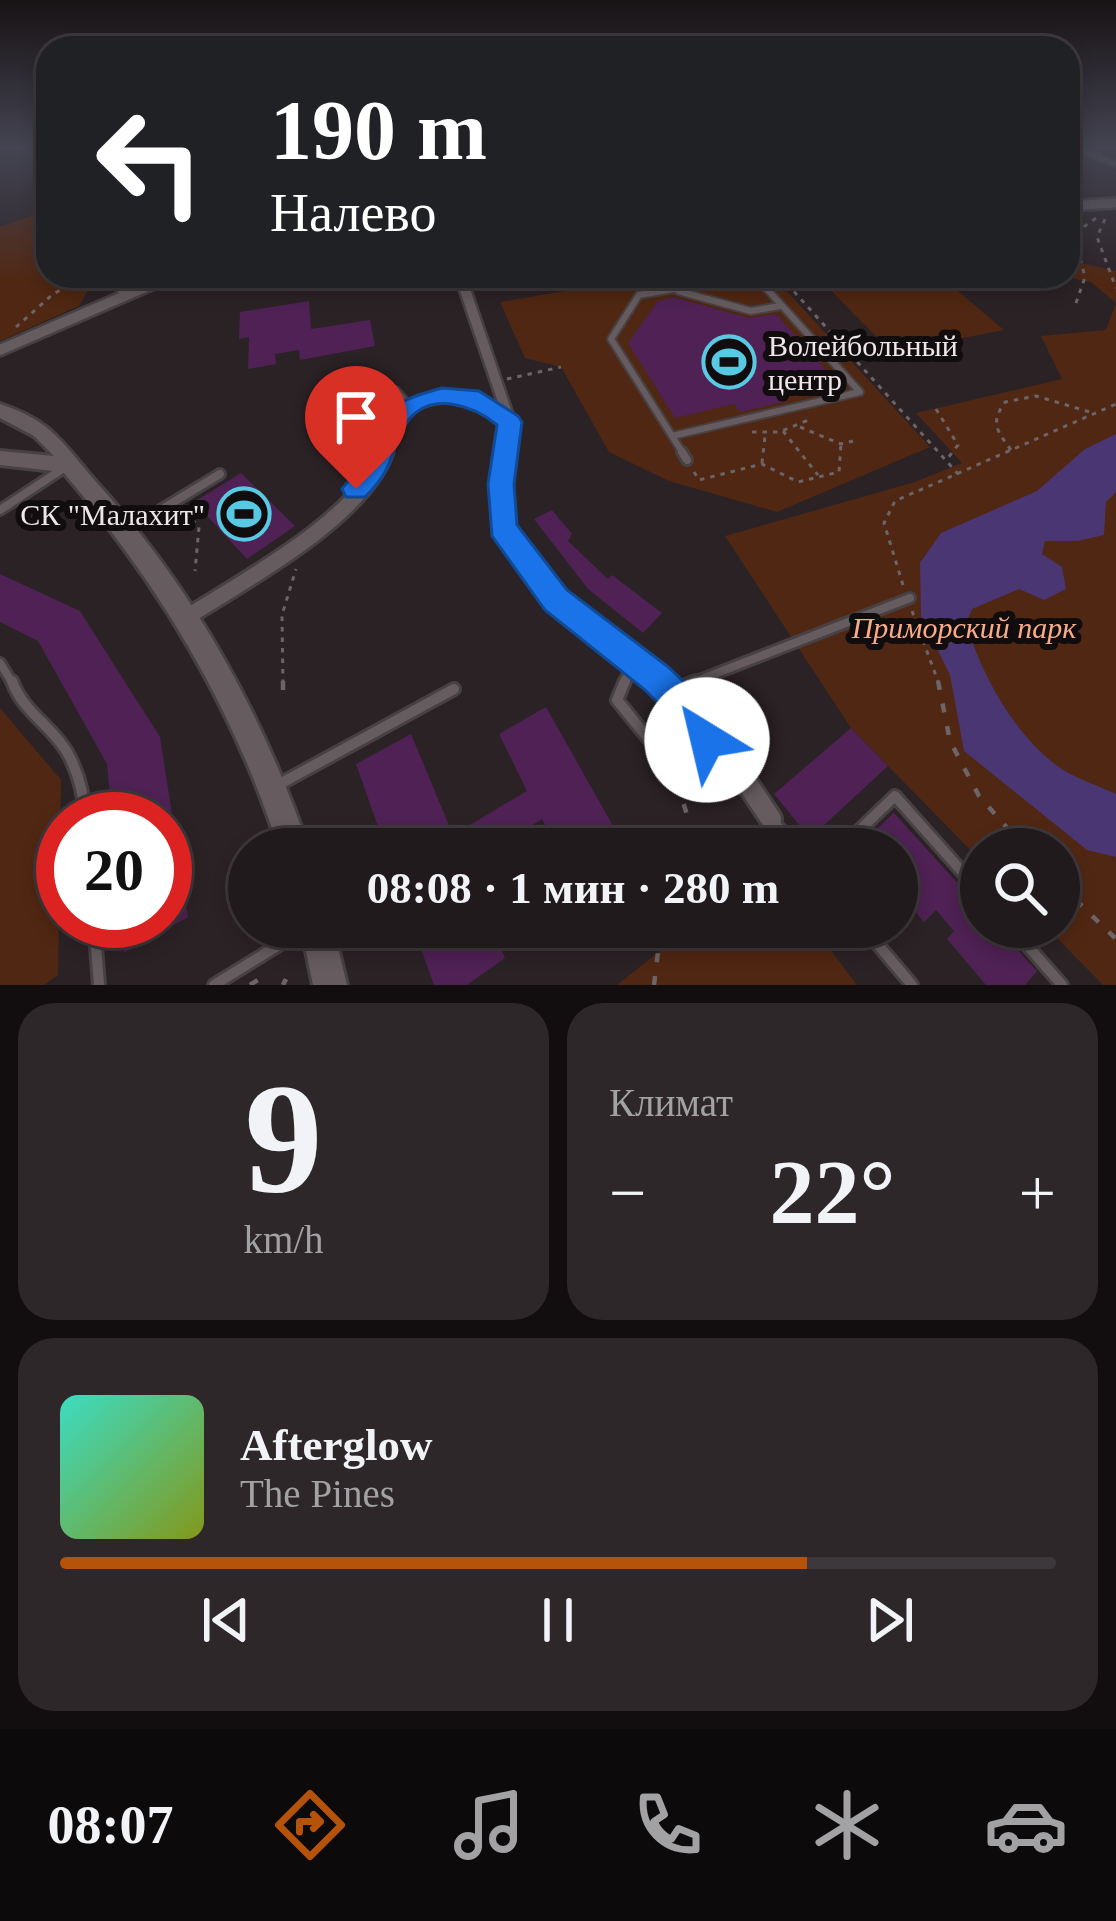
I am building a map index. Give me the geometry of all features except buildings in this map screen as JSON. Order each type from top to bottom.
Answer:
[{"type":"main road","points":[[0,437],[6,413],[62,447],[69,465],[187,617],[229,684],[276,787],[288,828]]},
{"type":"main road","points":[[0,458],[69,465]]},
{"type":"main road","points":[[322,948],[330,985]]},
{"type":"street","points":[[1080,208],[1116,203]]},
{"type":"street","points":[[122,288],[128,295]]},
{"type":"street","points":[[0,350],[144,288]]},
{"type":"street","points":[[465,288],[500,381],[510,422],[501,484],[502,528],[556,600],[634,659],[714,734],[771,819]]},
{"type":"street","points":[[187,617],[304,538],[377,470],[396,418],[410,406],[442,396],[470,397],[510,422]]},
{"type":"lane","points":[[679,288],[639,295],[611,339],[687,460]]},
{"type":"lane","points":[[672,436],[860,392],[766,288]]},
{"type":"lane","points":[[673,289],[751,311],[782,305]]},
{"type":"lane","points":[[396,390],[410,406]]},
{"type":"lane","points":[[0,510],[69,465]]},
{"type":"lane","points":[[124,532],[220,474]]},
{"type":"lane","points":[[670,692],[909,598]]},
{"type":"lane","points":[[634,659],[616,700],[673,769],[714,734]]},
{"type":"lane","points":[[0,663],[18,699],[66,750],[83,792]]},
{"type":"lane","points":[[276,787],[454,689]]},
{"type":"lane","points":[[862,828],[895,796],[960,869]]},
{"type":"lane","points":[[771,819],[779,828]]},
{"type":"lane","points":[[96,948],[99,985]]},
{"type":"lane","points":[[214,985],[274,948]]},
{"type":"lane","points":[[881,948],[912,985]]},
{"type":"lane","points":[[1029,948],[1062,985]]},
{"type":"path","points":[[1080,225],[1100,215]]},
{"type":"path","points":[[1116,218],[1100,222],[1097,237],[1116,288]]},
{"type":"path","points":[[1076,303],[1085,277],[1080,257]]},
{"type":"path","points":[[14,329],[64,288]]},
{"type":"path","points":[[791,288],[960,476]]},
{"type":"path","points":[[500,381],[561,367]]},
{"type":"path","points":[[1012,452],[996,430],[995,416],[1005,402],[1036,396],[1090,412]]},
{"type":"path","points":[[1008,828],[980,796],[950,741],[940,687],[884,521],[895,501],[1116,404]]},
{"type":"path","points":[[936,409],[958,445],[947,459]]},
{"type":"path","points":[[753,434],[799,427],[806,421]]},
{"type":"path","points":[[799,427],[841,444],[853,441]]},
{"type":"path","points":[[783,430],[819,477]]},
{"type":"path","points":[[762,464],[766,435]]},
{"type":"path","points":[[687,460],[699,480],[762,464],[798,482],[839,472],[841,444]]},
{"type":"path","points":[[176,501],[199,527],[195,571]]},
{"type":"path","points":[[283,691],[282,615],[304,538]]},
{"type":"path","points":[[673,769],[691,828]]},
{"type":"path","points":[[1080,904],[1116,939]]},
{"type":"path","points":[[654,985],[658,948]]},
{"type":"path","points":[[250,985],[269,973]]},
{"type":"green space","points":[[36,214],[36,288],[89,288],[79,306],[0,341],[0,227]]},
{"type":"green space","points":[[1080,263],[1116,271],[1116,303],[1091,282],[1080,280]]},
{"type":"green space","points":[[582,288],[784,288],[930,447],[777,512],[669,481],[609,452],[561,367],[525,358],[500,302]]},
{"type":"green space","points":[[829,288],[954,288],[1004,330],[891,352]]},
{"type":"green space","name":"Приморский парк","points":[[1116,303],[1116,985],[1103,985],[1067,948],[1080,948],[1080,828],[960,828],[960,840],[851,728],[725,536],[915,482],[962,463],[916,413],[1062,379],[1041,336],[1106,330]]},
{"type":"green space","points":[[0,708],[61,780],[61,792],[36,792],[36,948],[58,948],[58,975],[44,985],[0,985]]},
{"type":"green space","points":[[664,948],[829,948],[857,985],[617,985]]},
{"type":"shaded area","points":[[1116,434],[1116,492],[1106,502],[1104,535],[1045,541],[1042,554],[1062,567],[1066,589],[1044,600],[1019,589],[972,609],[966,623],[990,682],[1040,752],[1077,778],[1116,794],[1116,857],[1087,850],[1080,844],[1080,828],[1060,828],[964,751],[950,675],[921,616],[920,563],[941,533],[1037,491],[1085,449]]},
{"type":"place","name":"Волейбольный центр","points":[[729,362]]},
{"type":"place","name":"СК \"Малахит\"","points":[[244,514]]},
{"type":"route","points":[[356,489],[377,470],[396,418],[410,406],[442,396],[470,397],[489,405],[510,422],[501,484],[502,528],[556,600],[656,677],[714,734],[707,740]]}]
